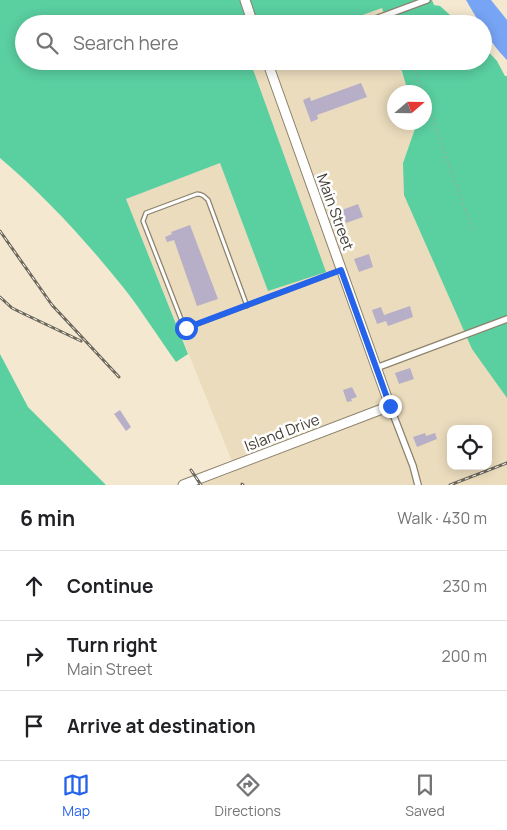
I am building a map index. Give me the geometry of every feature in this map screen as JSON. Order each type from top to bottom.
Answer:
[{"type":"street","points":[[245,0],[250,15]]},
{"type":"street","points":[[386,15],[427,0]]},
{"type":"street","name":"Main Street","points":[[270,70],[376,368],[413,466],[418,485]]},
{"type":"street","points":[[376,368],[507,319]]},
{"type":"street","name":"Island Drive","points":[[183,485],[390,406]]},
{"type":"lane","points":[[247,306],[205,196],[197,194],[146,213],[143,221],[182,324],[186,328],[247,306],[341,270]]},
{"type":"path","points":[[415,70],[421,85]]},
{"type":"path","points":[[432,118],[473,231]]},
{"type":"shaded area","points":[[382,8],[384,15],[363,15]]},
{"type":"shaded area","points":[[253,70],[402,70],[406,85],[387,85],[387,130],[415,130],[403,163],[507,398],[507,485],[199,485],[236,471],[126,199],[220,163],[268,291],[325,272]]},
{"type":"green space","points":[[0,0],[432,0],[434,5],[440,6],[450,15],[384,15],[382,8],[363,15],[15,15],[15,70],[253,70],[326,272],[268,291],[220,163],[126,199],[188,354],[176,362],[130,296],[94,253],[49,203],[0,158]]},
{"type":"green space","points":[[492,56],[505,76],[507,76],[507,398],[472,349],[404,195],[403,163],[415,130],[432,130],[432,85],[406,85],[402,70],[492,70]]},
{"type":"green space","points":[[0,354],[28,407],[106,485],[0,485]]},
{"type":"water","points":[[466,0],[491,0],[507,20],[507,60],[492,42],[492,15],[475,15]]},
{"type":"building","points":[[361,83],[367,97],[317,115],[318,119],[311,122],[303,100],[310,97],[311,101]]},
{"type":"building","points":[[358,204],[363,217],[346,223],[342,210]]},
{"type":"building","points":[[190,225],[218,299],[197,306],[174,240],[167,242],[165,237],[172,234],[171,232]]},
{"type":"building","points":[[369,254],[373,267],[359,272],[354,259]]},
{"type":"building","points":[[410,306],[413,317],[388,326],[386,321],[377,324],[372,310],[381,307],[384,315]]},
{"type":"building","points":[[410,368],[414,379],[399,384],[395,373]]},
{"type":"building","points":[[352,387],[357,397],[347,402],[343,390]]},
{"type":"building","points":[[120,410],[131,427],[126,431],[114,414]]},
{"type":"building","points":[[425,433],[426,436],[435,433],[437,439],[417,447],[413,437]]},
{"type":"railway","points":[[0,231],[52,305],[119,377]]},
{"type":"railway","points":[[0,297],[12,308],[81,341]]},
{"type":"railway","points":[[450,485],[507,463]]},
{"type":"railway","points":[[191,470],[201,485]]},
{"type":"route","points":[[186,328],[341,270],[390,406]]}]
